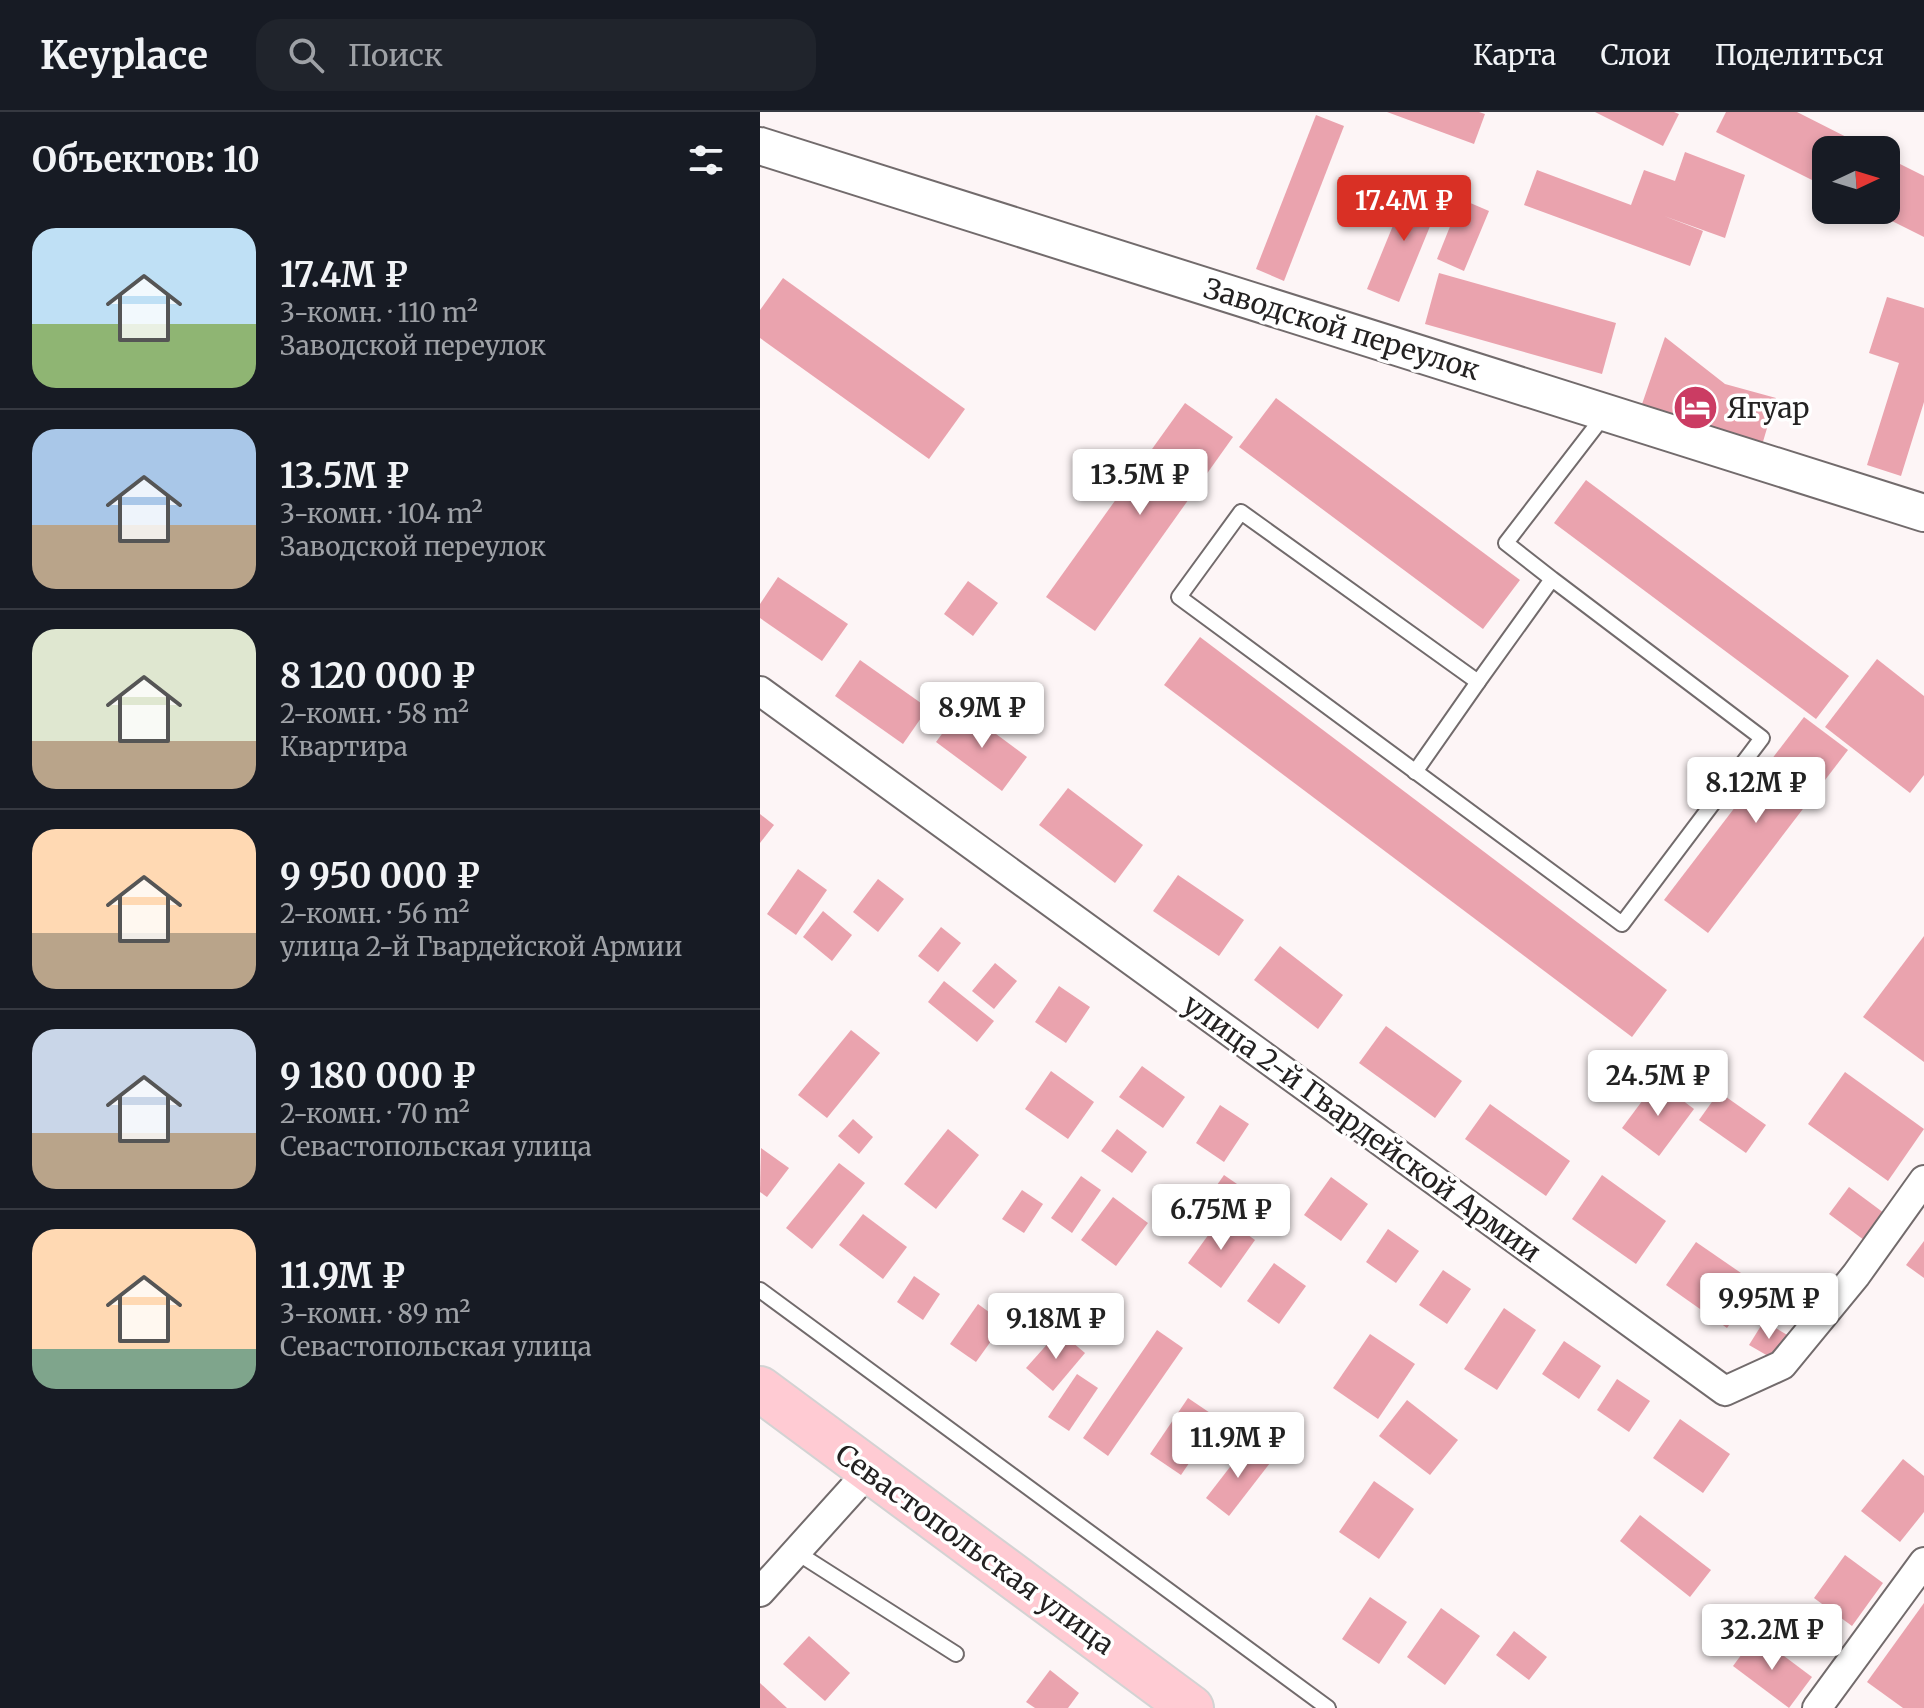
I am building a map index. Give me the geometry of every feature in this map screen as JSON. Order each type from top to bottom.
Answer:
[{"type":"main road","name":"Севастопольская улица","points":[[760,1389],[1191,1708]]},
{"type":"street","name":"Заводской переулок","points":[[760,146],[1924,513]]},
{"type":"street","name":"улица 2-й Гвардейской Армии","points":[[760,691],[1725,1391],[1782,1365],[1856,1275],[1924,1180]]},
{"type":"street","points":[[760,1592],[870,1470]]},
{"type":"street","points":[[1817,1708],[1924,1562]]},
{"type":"lane","points":[[1478,682],[1241,512],[1179,597],[1622,924],[1762,738],[1506,543],[1606,413]]},
{"type":"lane","points":[[1415,772],[1552,579]]},
{"type":"lane","points":[[760,1290],[1328,1708]]},
{"type":"lane","points":[[796,1552],[956,1654]]},
{"type":"building","points":[[1387,112],[1479,112],[1485,114],[1474,144]]},
{"type":"building","points":[[1595,112],[1674,112],[1679,114],[1663,146]]},
{"type":"building","points":[[1726,112],[1797,112],[1844,136],[1812,136],[1812,180],[1716,132]]},
{"type":"building","points":[[1316,115],[1344,126],[1284,281],[1256,269]]},
{"type":"building","points":[[1685,152],[1745,175],[1725,238],[1664,216],[1703,231],[1690,266],[1524,205],[1537,170],[1631,205],[1644,170],[1675,181]]},
{"type":"building","points":[[1900,164],[1924,176],[1924,237],[1898,224]]},
{"type":"building","points":[[1410,184],[1442,197],[1399,302],[1367,289]]},
{"type":"building","points":[[1461,199],[1489,211],[1464,271],[1437,259]]},
{"type":"building","points":[[1439,273],[1616,323],[1602,374],[1425,324]]},
{"type":"building","points":[[783,278],[965,409],[929,459],[760,338],[760,310]]},
{"type":"building","points":[[1887,297],[1924,308],[1924,402],[1901,476],[1867,465],[1899,363],[1869,353]]},
{"type":"building","points":[[1665,337],[1725,384],[1776,398],[1762,445],[1640,410]]},
{"type":"building","points":[[1276,398],[1520,580],[1483,629],[1239,447]]},
{"type":"building","points":[[1185,403],[1233,437],[1095,631],[1046,597]]},
{"type":"building","points":[[1586,480],[1849,676],[1816,719],[1554,523]]},
{"type":"building","points":[[778,577],[848,624],[822,661],[760,618],[760,604]]},
{"type":"building","points":[[968,581],[998,603],[973,636],[944,614]]},
{"type":"building","points":[[1200,637],[1667,990],[1632,1037],[1164,685]]},
{"type":"building","points":[[1877,659],[1924,696],[1924,775],[1910,793],[1825,727]]},
{"type":"building","points":[[860,660],[928,708],[903,744],[835,696]]},
{"type":"building","points":[[961,708],[1027,757],[1002,791],[936,742]]},
{"type":"building","points":[[1804,717],[1848,750],[1708,933],[1664,900]]},
{"type":"building","points":[[1068,788],[1143,845],[1115,883],[1039,825]]},
{"type":"building","points":[[760,814],[774,825],[760,843]]},
{"type":"building","points":[[798,869],[827,890],[796,935],[767,914]]},
{"type":"building","points":[[1178,875],[1244,920],[1219,956],[1153,911]]},
{"type":"building","points":[[878,879],[904,899],[878,932],[853,912]]},
{"type":"building","points":[[823,911],[852,935],[832,961],[803,937]]},
{"type":"building","points":[[941,927],[961,943],[938,972],[918,956]]},
{"type":"building","points":[[1924,936],[1924,1062],[1863,1017]]},
{"type":"building","points":[[1280,946],[1343,995],[1318,1029],[1254,980]]},
{"type":"building","points":[[995,963],[1017,981],[994,1009],[972,991]]},
{"type":"building","points":[[944,981],[994,1021],[977,1042],[928,1002]]},
{"type":"building","points":[[1059,986],[1090,1007],[1066,1043],[1035,1022]]},
{"type":"building","points":[[1386,1026],[1462,1081],[1435,1118],[1359,1063]]},
{"type":"building","points":[[851,1030],[880,1053],[827,1118],[798,1095]]},
{"type":"building","points":[[1142,1066],[1185,1097],[1163,1128],[1119,1097]]},
{"type":"building","points":[[1051,1071],[1094,1102],[1068,1139],[1025,1109]]},
{"type":"building","points":[[1845,1072],[1924,1129],[1888,1181],[1808,1124]]},
{"type":"building","points":[[1657,1081],[1694,1109],[1659,1156],[1622,1128]]},
{"type":"building","points":[[1719,1092],[1766,1125],[1746,1153],[1699,1120]]},
{"type":"building","points":[[1490,1104],[1570,1161],[1546,1196],[1465,1139]]},
{"type":"building","points":[[1220,1105],[1249,1124],[1224,1162],[1196,1143]]},
{"type":"building","points":[[853,1119],[873,1137],[859,1154],[838,1136]]},
{"type":"building","points":[[948,1129],[979,1155],[936,1209],[904,1184]]},
{"type":"building","points":[[1117,1129],[1147,1152],[1132,1173],[1101,1151]]},
{"type":"building","points":[[761,1148],[789,1168],[767,1197],[760,1192]]},
{"type":"building","points":[[839,1163],[865,1183],[812,1249],[786,1228]]},
{"type":"building","points":[[1224,1175],[1279,1213],[1265,1233],[1210,1195]]},
{"type":"building","points":[[1602,1175],[1666,1221],[1636,1264],[1572,1219]]},
{"type":"building","points":[[1081,1176],[1101,1190],[1072,1233],[1051,1218]]},
{"type":"building","points":[[1331,1177],[1368,1204],[1341,1241],[1304,1215]]},
{"type":"building","points":[[1849,1187],[1884,1213],[1864,1240],[1829,1214]]},
{"type":"building","points":[[1022,1190],[1043,1204],[1024,1233],[1002,1219]]},
{"type":"building","points":[[1113,1197],[1148,1223],[1116,1266],[1081,1240]]},
{"type":"building","points":[[863,1214],[907,1247],[883,1279],[839,1245]]},
{"type":"building","points":[[1222,1216],[1255,1240],[1221,1288],[1188,1263]]},
{"type":"building","points":[[1388,1229],[1419,1251],[1396,1283],[1366,1262]]},
{"type":"building","points":[[1924,1241],[1924,1278],[1906,1265]]},
{"type":"building","points":[[1696,1242],[1757,1284],[1727,1328],[1666,1285]]},
{"type":"building","points":[[1274,1263],[1306,1286],[1279,1324],[1247,1301]]},
{"type":"building","points":[[1443,1270],[1471,1289],[1447,1324],[1419,1305]]},
{"type":"building","points":[[914,1276],[940,1294],[923,1320],[897,1302]]},
{"type":"building","points":[[978,1304],[1004,1323],[976,1362],[950,1344]]},
{"type":"building","points":[[1504,1308],[1536,1330],[1497,1390],[1464,1369]]},
{"type":"building","points":[[1764,1321],[1789,1336],[1775,1360],[1749,1345]]},
{"type":"building","points":[[1157,1330],[1183,1348],[1108,1456],[1083,1438]]},
{"type":"building","points":[[1059,1331],[1085,1353],[1053,1391],[1026,1368]]},
{"type":"building","points":[[1370,1334],[1415,1364],[1378,1419],[1333,1388]]},
{"type":"building","points":[[1564,1341],[1601,1366],[1579,1399],[1542,1374]]},
{"type":"building","points":[[1077,1374],[1098,1388],[1069,1431],[1048,1417]]},
{"type":"building","points":[[1617,1379],[1650,1401],[1629,1432],[1597,1410]]},
{"type":"building","points":[[1188,1398],[1219,1419],[1181,1475],[1150,1454]]},
{"type":"building","points":[[1407,1400],[1458,1440],[1430,1475],[1379,1436]]},
{"type":"building","points":[[1680,1419],[1730,1454],[1703,1493],[1653,1458]]},
{"type":"building","points":[[1247,1445],[1270,1463],[1229,1516],[1206,1498]]},
{"type":"building","points":[[1903,1459],[1924,1476],[1924,1512],[1900,1542],[1861,1511]]},
{"type":"building","points":[[1374,1481],[1414,1509],[1379,1559],[1339,1532]]},
{"type":"building","points":[[1640,1515],[1711,1570],[1690,1597],[1620,1541]]},
{"type":"building","points":[[1845,1555],[1883,1583],[1852,1626],[1814,1598]]},
{"type":"building","points":[[1370,1597],[1407,1622],[1379,1664],[1342,1639]]},
{"type":"building","points":[[1924,1603],[1924,1708],[1903,1708],[1867,1682]]},
{"type":"building","points":[[1441,1608],[1480,1636],[1445,1685],[1407,1657]]},
{"type":"building","points":[[1514,1631],[1547,1657],[1529,1680],[1496,1655]]},
{"type":"building","points":[[1756,1635],[1812,1677],[1789,1708],[1733,1666]]},
{"type":"building","points":[[809,1636],[850,1673],[825,1701],[783,1664]]},
{"type":"building","points":[[1050,1670],[1079,1693],[1068,1708],[1035,1708],[1026,1702]]},
{"type":"building","points":[[760,1683],[787,1708],[760,1708]]},
{"type":"place","name":"Ягуар","points":[[1696,408]]}]
